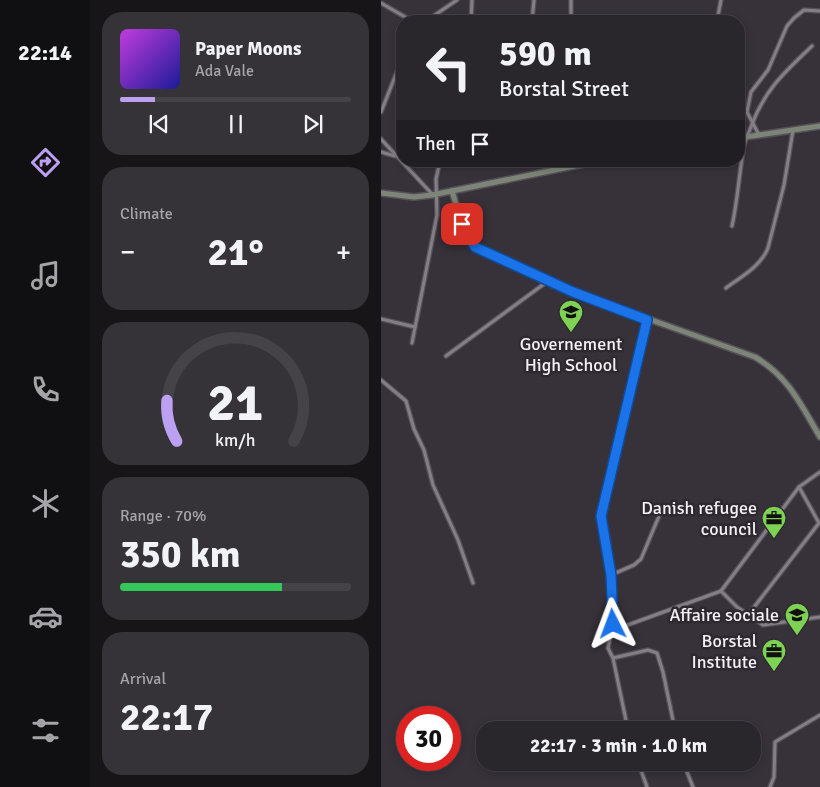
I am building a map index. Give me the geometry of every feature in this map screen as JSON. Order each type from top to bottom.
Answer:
[{"type":"street","points":[[436,15],[457,0]]},
{"type":"street","points":[[471,15],[472,0]]},
{"type":"street","points":[[532,15],[533,0]]},
{"type":"street","points":[[571,0],[571,15]]},
{"type":"street","points":[[718,15],[721,0]]},
{"type":"street","points":[[381,3],[402,15]]},
{"type":"street","points":[[759,135],[747,112],[751,92],[768,70],[787,26],[804,10],[820,11]]},
{"type":"street","points":[[745,143],[762,99],[774,83],[812,46]]},
{"type":"street","points":[[381,112],[396,75]]},
{"type":"street","points":[[747,136],[820,126]]},
{"type":"street","points":[[726,288],[756,266],[768,248],[784,185],[793,130]]},
{"type":"street","points":[[381,139],[396,155]]},
{"type":"street","points":[[381,152],[396,156]]},
{"type":"street","points":[[408,167],[435,194]]},
{"type":"street","points":[[412,343],[437,215],[435,194],[439,167]]},
{"type":"street","points":[[381,193],[414,196],[435,194],[558,167]]},
{"type":"street","points":[[731,226],[739,195],[742,167]]},
{"type":"street","points":[[452,191],[462,224],[475,247],[548,280],[647,320],[755,358],[772,367],[793,389],[820,438]]},
{"type":"street","points":[[446,356],[548,280]]},
{"type":"street","points":[[381,319],[415,326]]},
{"type":"street","points":[[626,721],[613,658],[609,648],[613,624],[611,575],[601,516],[647,320]]},
{"type":"street","points":[[381,380],[406,401],[413,429],[424,450],[433,484],[458,540],[473,583]]},
{"type":"street","points":[[613,624],[625,626],[721,591],[799,487],[820,472]]},
{"type":"street","points":[[747,615],[820,524],[799,487]]},
{"type":"street","points":[[611,575],[634,565],[641,559],[662,509]]},
{"type":"street","points":[[721,591],[747,615],[763,625],[820,617]]},
{"type":"street","points":[[613,658],[648,650],[657,653],[673,721]]},
{"type":"street","points":[[771,787],[774,778],[775,742],[820,715]]},
{"type":"street","points":[[641,771],[647,787]]},
{"type":"street","points":[[687,771],[693,787]]},
{"type":"place","name":"Governement High School","points":[[571,333]]},
{"type":"place","name":"Danish refugee council","points":[[774,539]]},
{"type":"place","name":"Affaire sociale","points":[[797,636]]},
{"type":"place","name":"Borstal Institute","points":[[774,672]]},
{"type":"route","points":[[462,224],[468,238],[475,247],[573,292],[647,320],[607,481],[601,516],[611,575],[613,624]]}]
